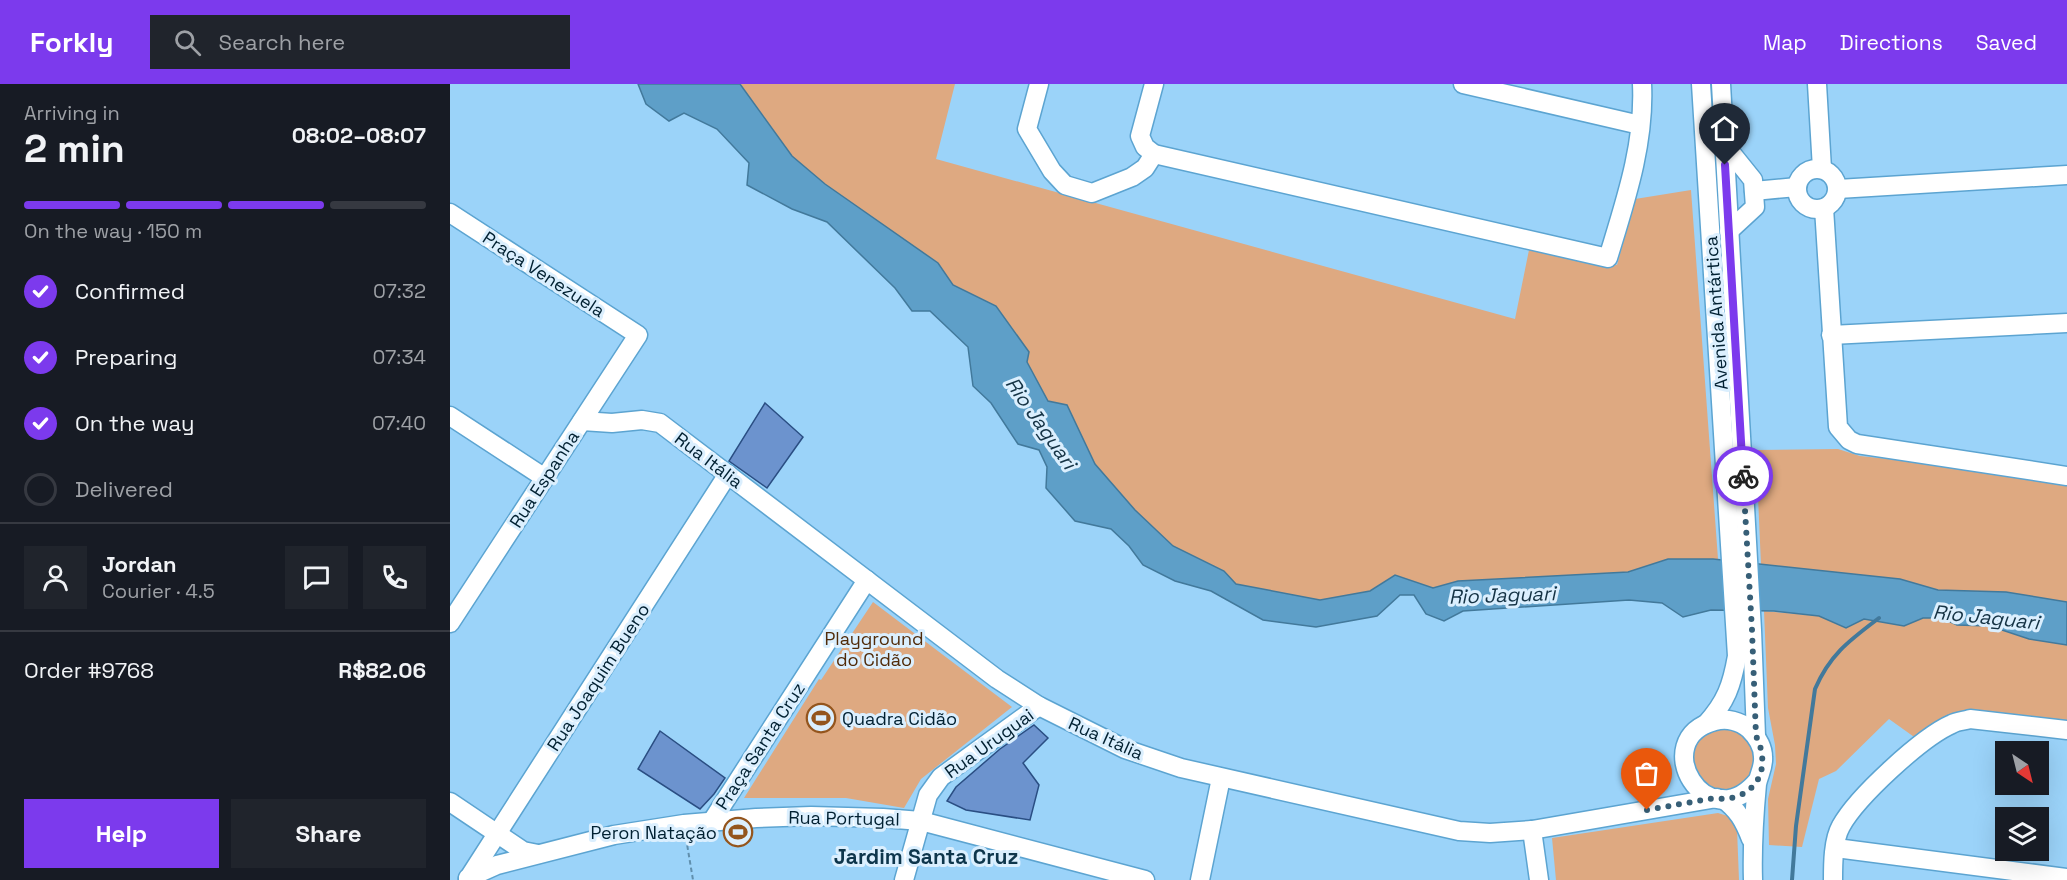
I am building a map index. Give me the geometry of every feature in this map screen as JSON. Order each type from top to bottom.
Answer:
[{"type":"street","points":[[1039,84],[1027,129],[1052,171],[1065,185],[1092,193],[1132,177],[1145,168],[1154,154]]},
{"type":"street","points":[[1154,84],[1140,136],[1145,147],[1154,154],[1608,258],[1632,177],[1643,106],[1642,84]]},
{"type":"street","points":[[1463,84],[1640,125]]},
{"type":"street","name":"Avenida Antártica","points":[[1701,84],[1739,541]]},
{"type":"street","name":"Avenida Antártica","points":[[1720,84],[1729,231],[1739,541]]},
{"type":"street","points":[[1818,84],[1822,169]]},
{"type":"street","points":[[1724,143],[1753,180],[1755,207],[1729,231]]},
{"type":"street","points":[[1810,169],[1822,169],[1834,176],[1838,189],[1834,201],[1824,208],[1811,208],[1800,201],[1797,188],[1801,176],[1810,169]]},
{"type":"street","points":[[1838,189],[2067,175]]},
{"type":"street","points":[[1754,191],[1797,188]]},
{"type":"street","points":[[1824,208],[1838,427],[1849,440],[1857,444],[2067,476]]},
{"type":"street","name":"Praça Venezuela","points":[[450,213],[638,335]]},
{"type":"street","points":[[1831,335],[2067,323]]},
{"type":"street","name":"Rua Espanha","points":[[451,621],[638,335]]},
{"type":"street","points":[[450,416],[544,478]]},
{"type":"street","name":"Rua Itália","points":[[582,421],[612,423],[642,420],[660,423],[997,679],[1039,706],[1125,749],[1181,768],[1459,831],[1490,833],[1532,830],[1720,799]]},
{"type":"street","name":"Rua Joaquim Bueno","points":[[468,879],[728,474]]},
{"type":"street","points":[[1739,541],[1744,630],[1756,736],[1764,757],[1758,780],[1752,843],[1753,880]]},
{"type":"street","name":"Praça Santa Cruz","points":[[711,821],[867,580]]},
{"type":"street","points":[[1744,630],[1734,674],[1721,708],[1688,741],[1684,762],[1686,773],[1700,792],[1734,807],[1744,819],[1752,843]]},
{"type":"street","name":"Rua Uruguai","points":[[904,880],[928,795],[941,777],[1039,706]]},
{"type":"street","points":[[1833,880],[1840,827],[1859,801],[1925,741],[1955,722],[1970,719],[2067,730]]},
{"type":"street","points":[[1706,724],[1722,720],[1735,721],[1756,736]]},
{"type":"street","points":[[1200,880],[1221,778]]},
{"type":"street","points":[[1720,799],[1743,794],[1758,780]]},
{"type":"street","points":[[450,802],[523,851],[538,854]]},
{"type":"street","name":"Rua Portugal","points":[[468,879],[497,865],[614,835],[711,821],[811,816],[921,821],[1145,880]]},
{"type":"street","points":[[1532,830],[1539,880]]},
{"type":"street","points":[[1836,848],[2067,878]]},
{"type":"path","points":[[684,824],[693,880]]},
{"type":"green space","points":[[740,84],[955,84],[936,159],[1515,319],[1530,245],[1617,265],[1635,199],[1691,190],[1718,559],[1668,559],[1628,572],[1458,581],[1433,588],[1395,575],[1370,591],[1320,600],[1235,584],[1224,571],[1173,546],[1135,510],[1095,464],[1067,406],[1048,401],[996,306],[953,285],[937,263],[825,184],[792,156]]},
{"type":"green space","points":[[1838,449],[1860,456],[2067,478],[2067,602],[2006,592],[1938,590],[1900,579],[1761,565],[1756,450]]},
{"type":"green space","name":"Playground do Cidão","points":[[873,602],[1012,707],[921,779],[904,808],[846,798],[744,798],[819,679],[821,680]]},
{"type":"green space","points":[[1764,611],[1819,616],[1846,628],[1864,619],[1904,626],[1923,618],[1942,618],[1957,625],[1990,626],[2029,639],[2067,645],[2067,725],[1974,714],[1917,739],[1889,719],[1836,771],[1819,779],[1802,847],[1769,845],[1768,799],[1776,764],[1768,708]]},
{"type":"green space","points":[[1724,728],[1741,733],[1746,737],[1750,742],[1755,759],[1750,776],[1746,781],[1741,785],[1724,790],[1707,785],[1702,781],[1698,776],[1693,759],[1698,742],[1702,737],[1707,733]]},
{"type":"green space","points":[[1718,813],[1731,817],[1737,829],[1739,880],[1556,880],[1552,838]]},
{"type":"water","name":"Rio Jaguari","points":[[638,84],[740,84],[792,156],[825,184],[938,263],[953,285],[996,306],[1029,352],[1027,362],[1048,401],[1067,405],[1095,464],[1135,510],[1173,546],[1224,571],[1236,584],[1320,600],[1370,591],[1395,575],[1433,588],[1458,581],[1628,572],[1668,559],[1713,559],[1900,579],[1938,590],[2006,592],[2067,602],[2067,645],[2029,639],[1990,626],[1957,625],[1942,618],[1923,618],[1904,626],[1864,619],[1846,628],[1819,616],[1774,611],[1711,610],[1683,617],[1662,603],[1629,600],[1463,611],[1444,621],[1426,614],[1414,595],[1400,595],[1377,616],[1316,627],[1263,620],[1211,591],[1175,581],[1143,565],[1129,546],[1111,529],[1075,521],[1046,488],[1047,467],[1039,450],[1018,444],[991,403],[973,386],[968,347],[930,311],[912,311],[895,288],[827,222],[792,209],[747,185],[749,163],[717,129],[684,113],[669,121],[646,104]]},
{"type":"building","points":[[765,403],[803,437],[767,488],[729,461]]},
{"type":"building","points":[[1034,725],[1048,738],[1023,763],[1039,785],[1030,820],[966,810],[947,801],[956,787],[1000,749]]},
{"type":"building","points":[[660,731],[725,778],[700,809],[638,769]]},
{"type":"waterway","points":[[1792,880],[1796,826],[1815,689],[1834,657],[1879,618]]},
{"type":"way so far","points":[[1647,810],[1717,798],[1733,798],[1751,788],[1758,780],[1762,769],[1764,757],[1756,736],[1743,476]]},
{"type":"place","name":"Quadra Cidão","points":[[821,718]]},
{"type":"place","name":"Peron Natação","points":[[738,832]]},
{"type":"district","name":"Jardim Santa Cruz","points":[[926,856]]},
{"type":"route","points":[[1725,165],[1743,476]]}]
